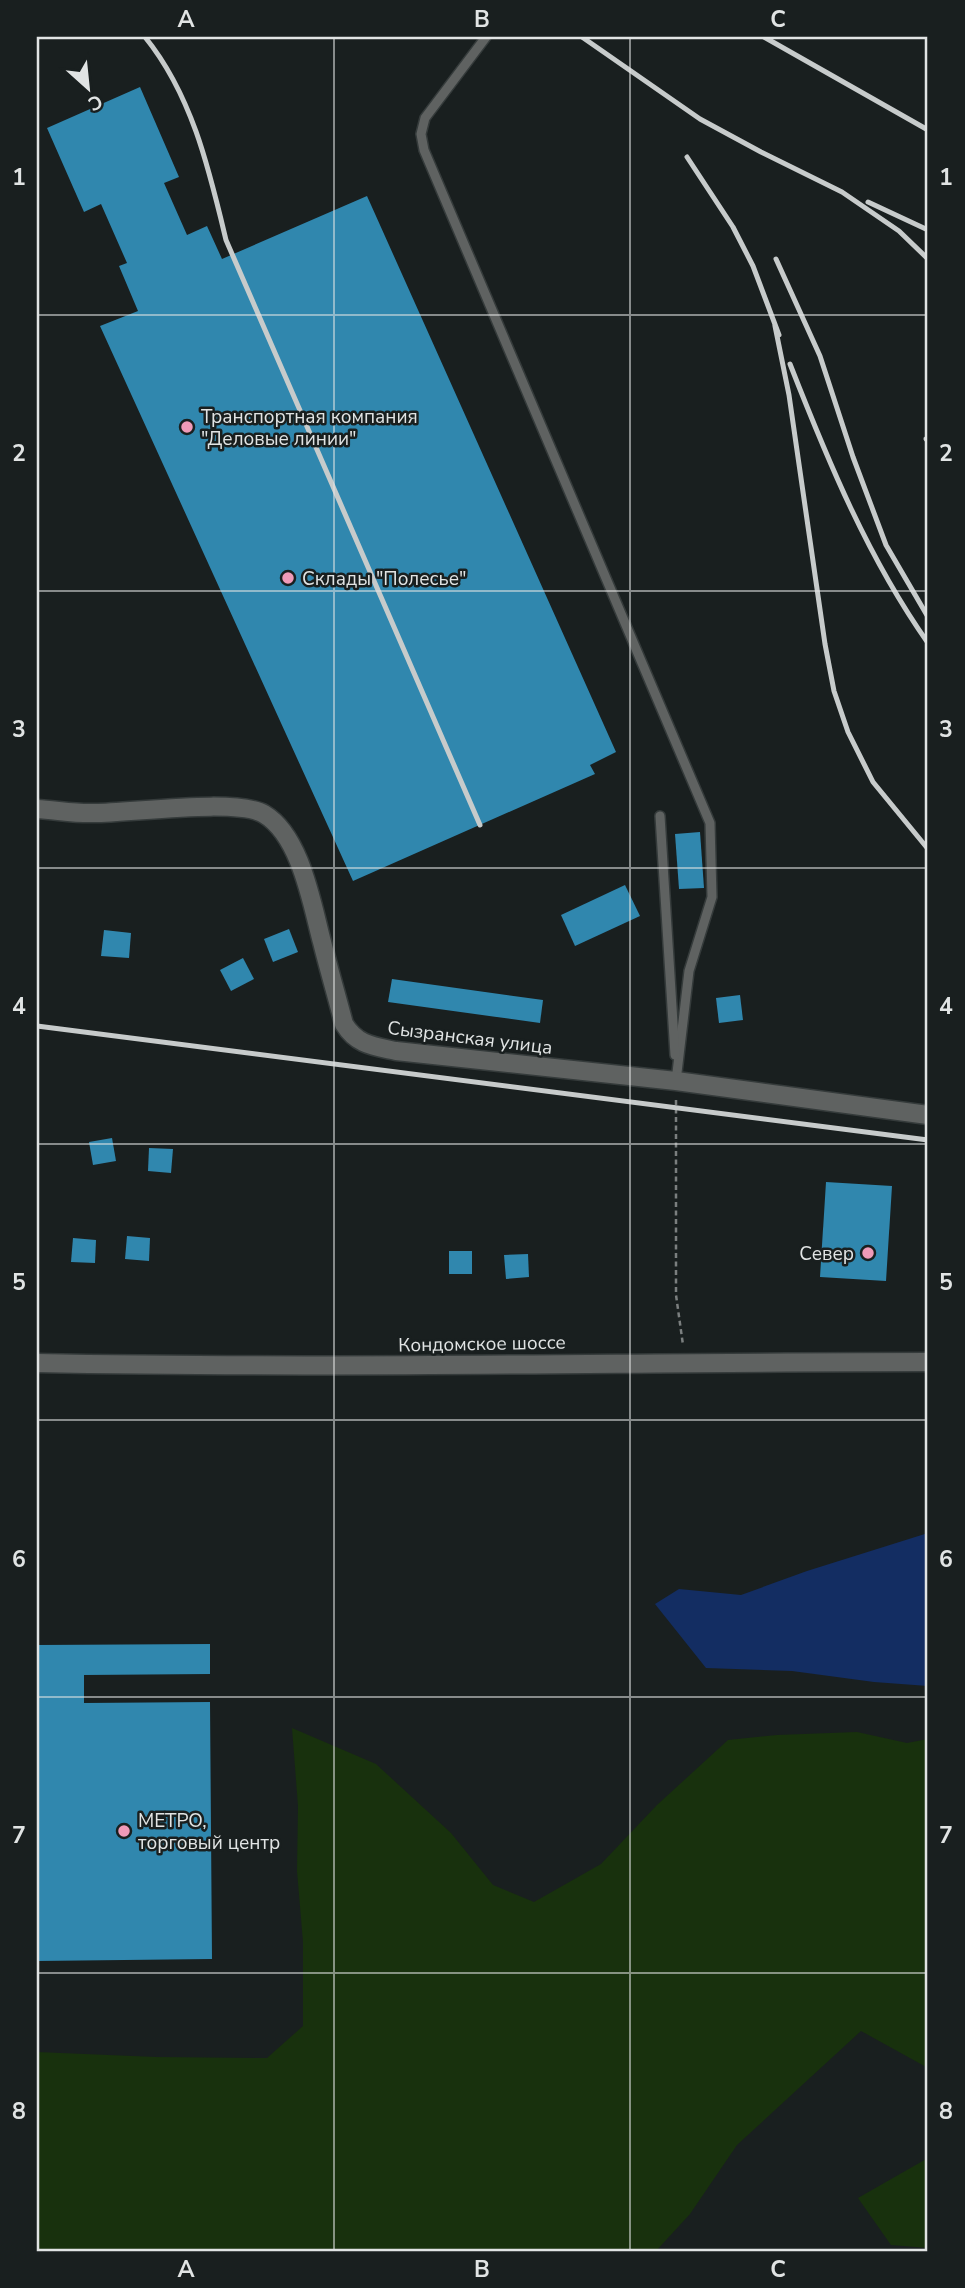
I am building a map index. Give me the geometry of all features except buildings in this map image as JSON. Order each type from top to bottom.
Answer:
[{"type":"street","name":"Сызранская улица","points":[[37,809],[93,814],[200,807],[246,809],[264,813],[279,827],[295,852],[308,884],[344,1024],[350,1034],[367,1045],[396,1051],[676,1081],[928,1115]]},
{"type":"street","name":"Кондомское шоссе","points":[[37,1363],[223,1367],[928,1362]]},
{"type":"lane","points":[[486,37],[425,118],[421,134],[424,150],[710,822],[712,897],[689,971],[676,1081]]},
{"type":"lane","points":[[660,816],[676,1081]]},
{"type":"path","points":[[676,1081],[676,1295],[686,1362]]},
{"type":"green space","points":[[292,1728],[376,1764],[451,1833],[493,1885],[534,1902],[601,1864],[657,1805],[728,1740],[857,1732],[907,1743],[928,1739],[928,2068],[861,2031],[737,2145],[690,2214],[656,2251],[37,2251],[37,2052],[267,2058],[303,2026],[303,1942],[297,1871],[298,1806]]},
{"type":"green space","points":[[928,2158],[928,2248],[891,2245],[858,2198]]},
{"type":"water","points":[[928,1533],[928,1686],[792,1671],[706,1668],[655,1604],[679,1589],[741,1595]]},
{"type":"railway","points":[[145,37],[161,59],[187,108],[213,186],[226,240],[480,825]]},
{"type":"railway","points":[[582,37],[700,119],[842,192],[899,231],[928,259]]},
{"type":"railway","points":[[764,37],[928,130]]},
{"type":"railway","points":[[687,157],[733,227],[753,266],[779,335]]},
{"type":"railway","points":[[868,202],[928,230]]},
{"type":"railway","points":[[776,259],[820,356],[853,457],[886,545],[928,617]]},
{"type":"railway","points":[[775,326],[789,395],[834,691],[848,732],[873,782],[928,849]]},
{"type":"railway","points":[[790,364],[819,437],[868,543],[906,611],[928,643]]},
{"type":"railway","points":[[37,1026],[928,1140]]},
{"type":"place","name":"Транспортная компания \"Деловые линии\"","points":[[187,427]]},
{"type":"place","name":"Склады \"Полесье\"","points":[[288,578]]},
{"type":"place","name":"Север","points":[[868,1253]]},
{"type":"place","name":"МЕТРО, торговый центр","points":[[124,1831]]}]
